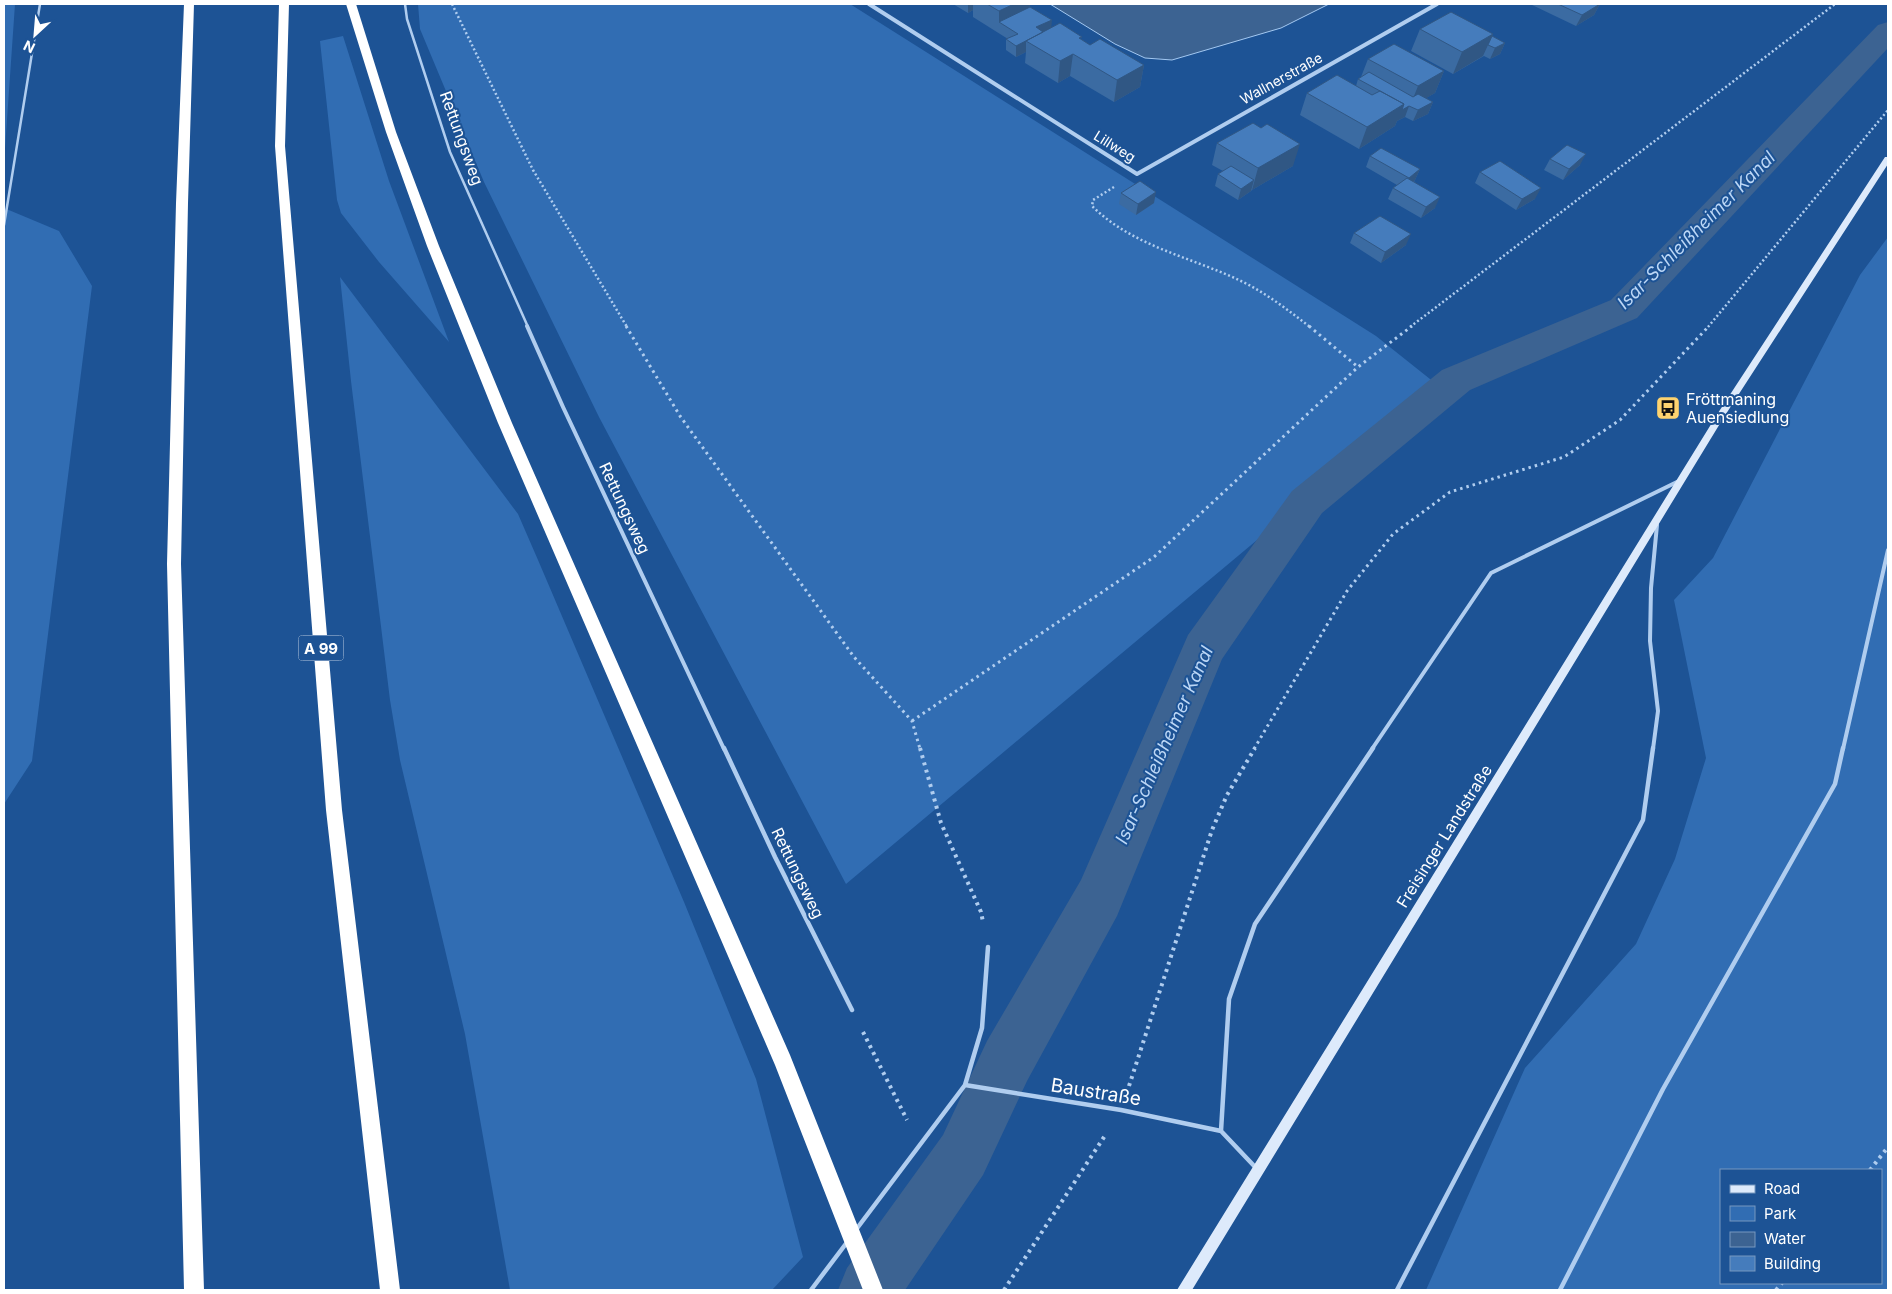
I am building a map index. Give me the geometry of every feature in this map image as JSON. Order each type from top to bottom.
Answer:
[{"type":"highway","points":[[190,4],[182,203],[174,564],[194,1290]]},
{"type":"highway","name":"A 99","points":[[284,4],[280,146],[334,810],[390,1290]]},
{"type":"highway","points":[[351,4],[391,132],[433,246],[528,477],[783,1062],[873,1290]]},
{"type":"main road","name":"Freisinger Landstraße","points":[[1184,1290],[1768,339],[1888,159]]},
{"type":"street","name":"Lillweg","points":[[869,4],[1136,174]]},
{"type":"street","name":"Wallnerstraße","points":[[1136,174],[1437,4]]},
{"type":"lane","points":[[4,225],[40,4]]},
{"type":"lane","name":"Rettungsweg","points":[[405,4],[407,19],[450,152],[555,389],[775,857],[852,1010]]},
{"type":"lane","points":[[1257,1170],[1221,1131],[1229,999],[1255,924],[1492,574],[1683,479]]},
{"type":"lane","points":[[1397,1290],[1643,820],[1658,711],[1650,641],[1651,588],[1657,520]]},
{"type":"lane","points":[[1560,1290],[1664,1088],[1835,784],[1888,550]]},
{"type":"lane","points":[[811,1290],[965,1085],[982,1028],[988,947]]},
{"type":"lane","name":"Baustraße","points":[[965,1085],[1073,1104],[1121,1110],[1221,1131]]},
{"type":"path","points":[[452,4],[533,170],[680,416],[854,657],[912,721],[941,823],[981,912],[988,947]]},
{"type":"path","points":[[912,721],[1154,558],[1358,367],[1834,4]]},
{"type":"path","name":"Lillweg","points":[[1136,174],[1093,200],[1092,206],[1099,216],[1131,234],[1242,282],[1299,319],[1358,367]]},
{"type":"path","points":[[852,1010],[919,1145]]},
{"type":"path","points":[[1871,1169],[1888,1147]]},
{"type":"green space","points":[[4,4],[15,4],[4,163]]},
{"type":"green space","points":[[418,4],[850,4],[1376,336],[1440,387],[846,884],[599,417],[484,182],[420,29]]},
{"type":"green space","points":[[343,36],[389,181],[449,342],[379,262],[341,213],[337,200],[320,41]]},
{"type":"green space","points":[[4,208],[59,231],[92,286],[32,761],[4,804]]},
{"type":"green space","points":[[1888,237],[1888,1290],[1426,1290],[1525,1068],[1636,944],[1675,859],[1706,758],[1674,600],[1713,558],[1860,275]]},
{"type":"green space","points":[[340,277],[518,514],[684,902],[756,1079],[803,1257],[772,1290],[510,1290],[465,1034],[400,760],[390,700]]},
{"type":"water","points":[[1050,4],[1329,4],[1281,28],[1172,60],[1145,58],[1115,44]]},
{"type":"building","points":[[987,4],[1014,4],[999,11]]},
{"type":"building","points":[[1558,4],[1600,4],[1582,15]]},
{"type":"building","points":[[1030,7],[1052,20],[1036,27],[1043,32],[1016,46],[1006,39],[1018,34],[999,22]]},
{"type":"building","points":[[1451,12],[1493,34],[1462,52],[1420,29]]},
{"type":"building","points":[[1060,23],[1082,37],[1079,38],[1090,45],[1100,39],[1144,65],[1117,80],[1073,54],[1060,61],[1026,41]]},
{"type":"building","points":[[1492,36],[1505,43],[1495,48],[1488,45]]},
{"type":"building","points":[[1394,44],[1444,71],[1418,86],[1368,59]]},
{"type":"building","points":[[1369,72],[1413,97],[1418,94],[1433,102],[1418,110],[1409,106],[1402,110],[1404,104],[1358,79]]},
{"type":"building","points":[[1337,75],[1372,95],[1380,91],[1404,104],[1367,127],[1307,93]]},
{"type":"building","points":[[1253,123],[1261,128],[1267,124],[1300,144],[1258,168],[1217,143]]},
{"type":"building","points":[[1567,145],[1586,154],[1569,169],[1550,159]]},
{"type":"building","points":[[1381,148],[1420,169],[1409,178],[1370,156]]},
{"type":"building","points":[[1500,161],[1541,188],[1522,199],[1480,172]]},
{"type":"building","points":[[1231,166],[1254,180],[1241,189],[1218,174]]},
{"type":"building","points":[[1407,178],[1440,197],[1426,207],[1393,188]]},
{"type":"building","points":[[1140,181],[1156,192],[1138,204],[1121,193]]},
{"type":"building","points":[[1380,216],[1411,234],[1385,252],[1354,233]]},
{"type":"waterway","name":"Isar-Schleißheimer Kanal","points":[[869,1290],[963,1155],[1007,1061],[1099,898],[1204,649],[1307,502],[1456,380],[1624,309],[1888,31]]},
{"type":"place","name":"Fröttmaning Auensiedlung","points":[[1668,408]]}]
